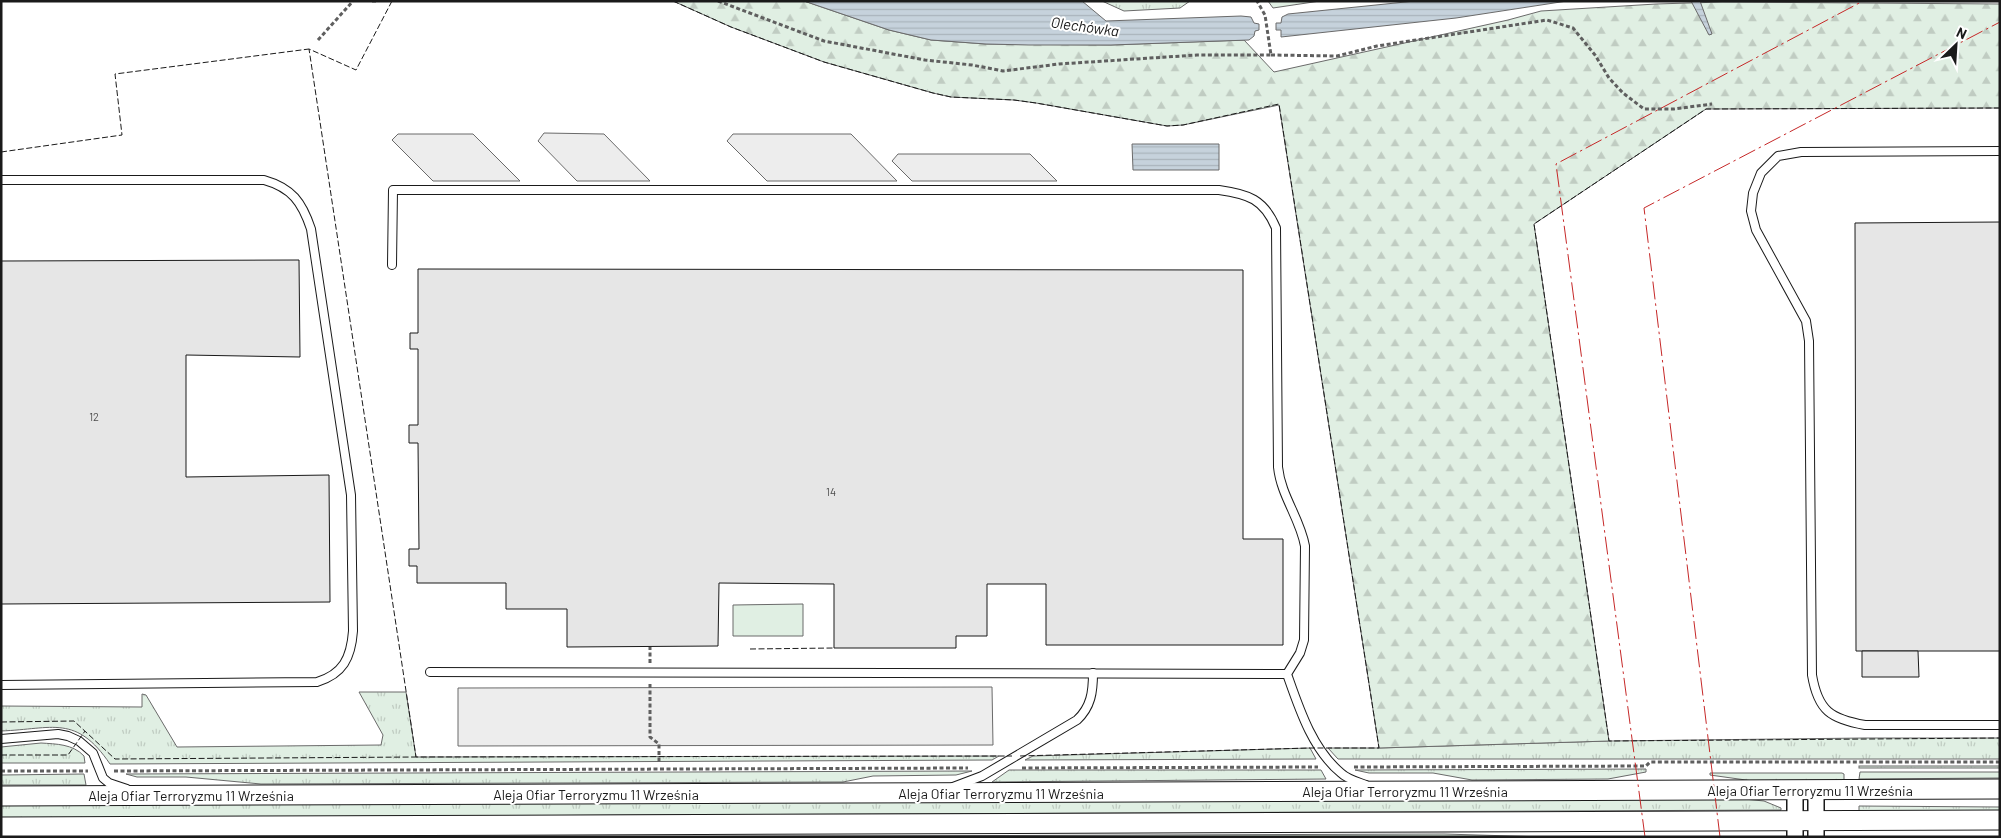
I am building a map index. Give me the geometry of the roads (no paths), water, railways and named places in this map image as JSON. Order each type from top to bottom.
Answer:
[{"type":"street","name":"Aleja Ofiar Terroryzmu 11 Września","points":[[1,796],[2000,789]]},
{"type":"street","points":[[1795,790],[1795,829]]},
{"type":"street","points":[[1816,790],[1816,829]]},
{"type":"street","points":[[1,827],[1816,829],[2000,820]]},
{"type":"lane","points":[[2000,151],[1801,152],[1778,156],[1761,174],[1753,193],[1751,211],[1756,230],[1806,321],[1809,341],[1812,675],[1815,694],[1832,715],[1847,722],[1865,725],[2000,725]]},
{"type":"lane","points":[[1,180],[264,180],[280,185],[301,205],[311,229],[351,495],[353,631],[352,648],[342,668],[327,679],[317,682],[1,685]]},
{"type":"lane","points":[[392,265],[393,190],[1219,190],[1247,196],[1260,203],[1270,214],[1276,228],[1279,482],[1302,532],[1305,546],[1304,640],[1300,653],[1287,674]]},
{"type":"lane","points":[[430,672],[1287,674]]},
{"type":"lane","points":[[936,793],[982,776],[1077,720],[1085,713],[1091,700],[1093,673]]},
{"type":"lane","points":[[1287,674],[1300,709],[1319,748],[1327,759],[1342,775],[1379,791]]},
{"type":"lane","points":[[1,739],[58,734],[68,736],[79,741],[93,753],[104,778],[109,783],[134,791],[164,796]]},
{"type":"water","name":"Olechówka","points":[[804,1],[1082,1],[1106,21],[1241,16],[1251,17],[1254,23],[1259,24],[1259,30],[1255,31],[1254,36],[1249,40],[1111,45],[986,44],[931,40],[889,30]]},
{"type":"water","points":[[1415,1],[1567,1],[1456,18],[1281,37],[1281,30],[1276,30],[1276,23],[1281,23],[1282,17],[1288,14]]},
{"type":"water","points":[[1691,1],[1700,1],[1712,34],[1709,35]]},
{"type":"water","points":[[1132,144],[1219,144],[1219,170],[1133,170]]}]
